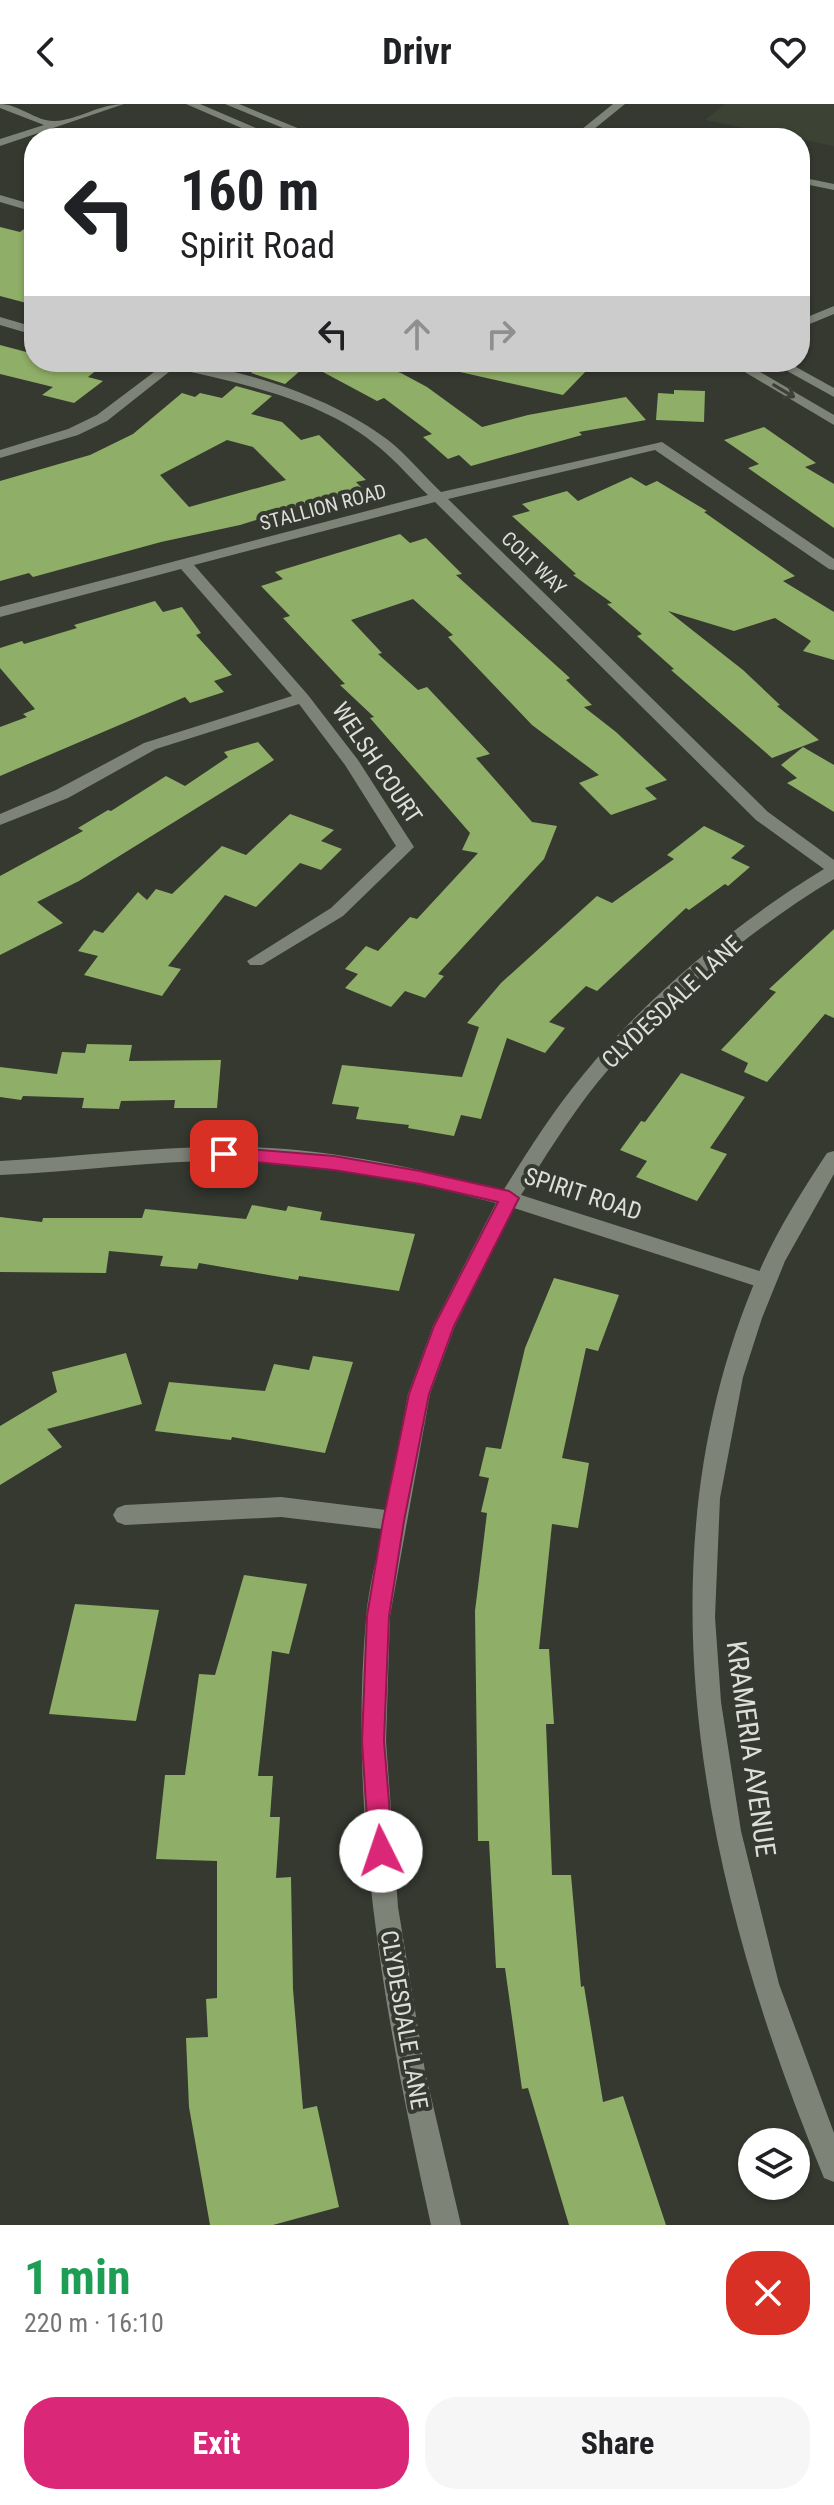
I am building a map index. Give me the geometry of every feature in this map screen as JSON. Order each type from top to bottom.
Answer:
[{"type":"street","points":[[0,104],[55,126]]},
{"type":"street","points":[[49,128],[119,104]]},
{"type":"street","points":[[191,104],[250,128]]},
{"type":"street","points":[[230,104],[291,128]]},
{"type":"street","points":[[589,128],[620,104]]},
{"type":"street","points":[[0,143],[24,136]]},
{"type":"street","points":[[810,182],[834,187]]},
{"type":"street","points":[[4,203],[24,207]]},
{"type":"street","points":[[810,320],[834,310]]},
{"type":"street","points":[[0,321],[24,328]]},
{"type":"street","points":[[0,454],[73,432],[102,418],[157,372]]},
{"type":"street","name":"COLT WAY","points":[[208,372],[262,384],[328,407],[385,445],[762,816],[834,870]]},
{"type":"street","points":[[751,372],[834,421]]},
{"type":"street","points":[[795,372],[834,393]]},
{"type":"street","name":"STALLION ROAD","points":[[0,612],[438,497],[657,445],[834,566]]},
{"type":"street","name":"WELSH COURT","points":[[185,564],[302,698],[352,763],[405,847],[337,912],[256,961]]},
{"type":"street","points":[[0,820],[62,794],[150,746],[302,698]]},
{"type":"street","name":"CLYDESDALE LANE","points":[[446,2225],[411,2071],[385,1907],[373,1741],[378,1616],[419,1394],[444,1326],[509,1198],[574,1100],[638,1027],[695,973],[786,900],[834,870]]},
{"type":"street","name":"SPIRIT ROAD","points":[[0,1168],[145,1156],[278,1156],[420,1177],[509,1198],[765,1281]]},
{"type":"street","name":"KRAMERIA AVENUE","points":[[834,1158],[794,1223],[765,1281],[745,1336],[721,1426],[707,1514],[703,1614],[709,1706],[731,1841],[758,1958],[797,2076],[834,2168]]},
{"type":"street","points":[[125,1515],[281,1507],[394,1521]]},
{"type":"shaded area","points":[[725,104],[834,104],[834,146],[810,141],[810,128],[745,128],[705,120]]},
{"type":"building","points":[[0,227],[20,232],[24,229],[24,302],[0,296]]},
{"type":"building","points":[[0,345],[24,351],[24,372],[94,372],[88,377],[103,381],[74,403],[42,395],[53,387],[0,374]]},
{"type":"building","points":[[252,372],[299,372],[285,384]]},
{"type":"building","points":[[323,372],[401,373],[427,387],[482,427],[626,397],[646,420],[579,432],[582,435],[471,466],[459,455],[448,459],[423,437],[432,434],[384,398],[377,401]]},
{"type":"building","points":[[460,372],[585,372],[563,395]]},
{"type":"building","points":[[236,386],[272,396],[251,414],[282,422],[301,440],[319,435],[366,480],[356,482],[366,492],[336,499],[333,496],[240,525],[161,542],[33,577],[29,573],[0,581],[0,481],[90,455],[133,434],[182,393],[222,398]],"holes":[[[227,440],[253,447],[286,480],[189,507],[160,475]]]},
{"type":"building","points":[[674,390],[705,391],[704,422],[656,420],[658,393],[674,394]]},
{"type":"building","points":[[764,427],[816,463],[805,467],[834,484],[834,528],[748,468],[759,464],[724,440]]},
{"type":"building","points":[[631,477],[646,486],[657,481],[707,511],[704,512],[795,576],[783,581],[834,612],[834,660],[803,651],[811,641],[775,618],[734,631],[668,611],[743,670],[780,705],[777,706],[819,740],[772,758],[671,670],[674,669],[637,636],[642,634],[607,604],[612,603],[573,575],[576,574],[512,516],[530,511],[522,504],[567,491],[578,501]]},
{"type":"building","points":[[400,534],[410,543],[426,538],[462,574],[456,575],[570,678],[566,680],[592,705],[584,707],[667,780],[645,788],[657,799],[611,815],[579,783],[599,775],[532,725],[448,637],[453,635],[413,599],[351,620],[382,653],[378,654],[418,690],[427,687],[490,754],[476,758],[532,822],[557,826],[544,859],[438,974],[444,976],[425,998],[405,991],[391,1007],[345,988],[358,974],[345,969],[366,946],[378,951],[410,917],[417,919],[478,853],[462,850],[470,833],[370,718],[374,717],[340,685],[345,684],[283,618],[290,616],[261,586],[283,579],[275,572]]},
{"type":"building","points":[[155,601],[163,612],[182,607],[201,633],[196,635],[232,675],[214,681],[224,692],[190,703],[185,697],[0,776],[0,727],[27,717],[23,714],[35,709],[0,668],[0,648],[77,628],[74,625]]},
{"type":"building","points":[[258,742],[274,760],[79,881],[37,902],[63,923],[0,955],[0,876],[83,831],[78,828],[166,776],[185,786],[228,757],[224,752]]},
{"type":"building","points":[[803,747],[834,765],[834,812],[787,783],[797,778],[781,765]]},
{"type":"building","points":[[290,814],[334,830],[321,841],[342,849],[321,870],[300,863],[256,907],[225,895],[168,966],[181,969],[162,996],[84,975],[98,956],[78,951],[94,930],[103,933],[138,892],[147,900],[156,889],[172,894],[222,846],[246,855]]},
{"type":"building","points":[[704,826],[745,846],[731,858],[750,867],[728,886],[725,884],[689,910],[686,908],[597,991],[586,986],[549,1022],[565,1028],[545,1053],[507,1038],[481,1119],[461,1115],[454,1136],[408,1128],[409,1125],[356,1119],[359,1107],[332,1104],[342,1065],[462,1077],[479,1027],[467,1023],[501,983],[597,896],[612,903],[674,859],[667,855]]},
{"type":"building","points":[[834,929],[834,1018],[825,1014],[767,1082],[744,1072],[748,1063],[721,1050],[776,992],[769,989]]},
{"type":"building","points":[[87,1044],[132,1045],[129,1061],[221,1060],[217,1108],[174,1108],[175,1100],[121,1101],[119,1109],[82,1108],[84,1098],[23,1096],[21,1100],[0,1097],[0,1067],[57,1074],[62,1052],[85,1053]]},
{"type":"building","points":[[681,1073],[745,1097],[710,1148],[727,1154],[697,1201],[636,1177],[647,1161],[620,1150]]},
{"type":"building","points":[[252,1205],[286,1211],[288,1206],[322,1212],[320,1220],[415,1234],[399,1291],[299,1276],[298,1280],[199,1263],[197,1269],[160,1266],[163,1256],[109,1251],[106,1273],[0,1272],[0,1217],[42,1222],[43,1218],[142,1218],[145,1209],[246,1219]]},
{"type":"building","points":[[554,1278],[619,1295],[598,1351],[586,1348],[562,1458],[589,1463],[578,1528],[552,1524],[539,1649],[549,1649],[554,1724],[546,1724],[552,1875],[571,1875],[581,1987],[584,1986],[603,2102],[623,2096],[666,2225],[569,2225],[528,2088],[522,2089],[505,1968],[496,1968],[489,1841],[478,1841],[475,1611],[487,1513],[481,1512],[489,1478],[479,1476],[486,1447],[501,1449],[525,1348]]},
{"type":"building","points":[[126,1353],[142,1404],[47,1429],[62,1447],[0,1485],[0,1426],[57,1392],[52,1372]]},
{"type":"building","points":[[313,1356],[353,1362],[325,1453],[232,1437],[231,1440],[155,1431],[169,1382],[265,1391],[274,1364],[309,1370]]},
{"type":"building","points":[[244,1575],[307,1584],[289,1654],[272,1651],[258,1776],[273,1776],[270,1817],[280,1817],[276,1878],[291,1877],[293,1989],[303,2109],[317,2106],[339,2207],[273,2225],[210,2225],[189,2107],[186,2038],[208,2037],[206,1999],[217,1998],[217,1861],[156,1859],[165,1775],[185,1775],[199,1674],[215,1675]]},
{"type":"building","points":[[75,1604],[159,1610],[136,1721],[49,1714]]},
{"type":"route","points":[[224,1154],[278,1156],[334,1163],[420,1177],[509,1198],[444,1326],[419,1394],[394,1521],[378,1616],[373,1741],[381,1851]]}]
